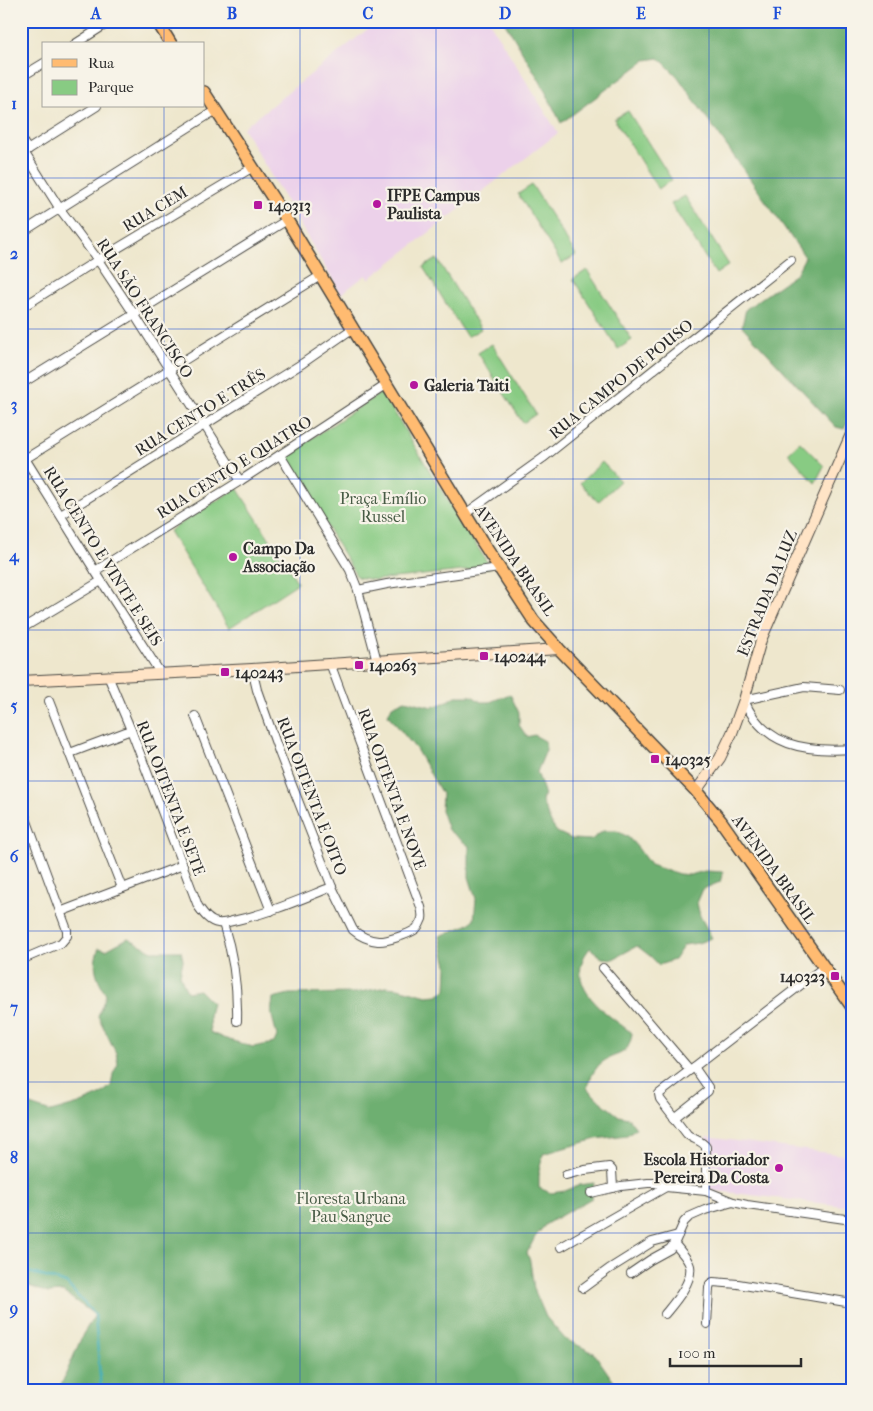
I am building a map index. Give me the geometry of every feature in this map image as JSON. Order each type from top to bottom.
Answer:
[{"type":"main road","points":[[157,21],[170,42]]},
{"type":"main road","name":"AVENIDA BRASIL","points":[[205,94],[287,220],[465,514],[534,621],[696,791],[721,821],[852,1007]]},
{"type":"main road","name":"ESTRADA DA LUZ","points":[[696,791],[720,758],[732,733],[762,640],[852,432]]},
{"type":"main road","points":[[21,681],[252,669],[560,649]]},
{"type":"street","points":[[78,42],[111,21]]},
{"type":"street","points":[[21,77],[42,64]]},
{"type":"street","points":[[24,152],[94,108]]},
{"type":"street","points":[[21,233],[216,110]]},
{"type":"street","name":"RUA SÃO FRANCISCO","points":[[21,139],[24,152],[60,209],[98,260],[134,314],[240,481]]},
{"type":"street","name":"RUA CEM","points":[[21,308],[253,166]]},
{"type":"street","points":[[21,384],[287,220]]},
{"type":"street","name":"RUA CAMPO DE POUSO","points":[[465,514],[544,458],[791,260]]},
{"type":"street","points":[[23,456],[169,370],[320,276]]},
{"type":"street","name":"RUA CENTO E TRÊS","points":[[61,515],[303,363],[352,329]]},
{"type":"street","name":"RUA CENTO E QUATRO","points":[[95,571],[240,481],[386,385]]},
{"type":"street","points":[[280,455],[350,570],[358,590],[377,661]]},
{"type":"street","name":"RUA CENTO E VINTE E SEIS","points":[[23,456],[161,674]]},
{"type":"street","points":[[358,590],[499,568]]},
{"type":"street","points":[[21,629],[102,581]]},
{"type":"street","name":"RUA OITENTA E NOVE","points":[[330,663],[421,907],[422,919],[419,925],[415,929],[390,939],[378,941],[366,939],[353,930]]},
{"type":"street","name":"RUA OITENTA E OITO","points":[[252,669],[257,690],[279,752],[332,887],[353,930]]},
{"type":"street","name":"RUA OITENTA E SETE","points":[[108,676],[131,730],[198,906],[203,913],[219,923]]},
{"type":"street","points":[[840,690],[804,687],[744,700],[749,712],[759,724],[786,744],[816,750],[852,748]]},
{"type":"street","points":[[49,701],[122,888]]},
{"type":"street","points":[[195,716],[270,911]]},
{"type":"street","points":[[70,753],[131,730]]},
{"type":"street","points":[[21,805],[25,828],[67,930],[67,936],[61,942],[21,960]]},
{"type":"street","points":[[60,912],[182,865]]},
{"type":"street","points":[[237,1021],[236,988],[229,945],[219,923],[270,911],[332,887]]},
{"type":"street","points":[[706,1191],[706,1147],[704,1143],[687,1134],[658,1096],[824,967]]},
{"type":"street","points":[[604,968],[708,1087],[707,1093],[674,1118]]},
{"type":"street","points":[[566,1175],[607,1166],[612,1170],[613,1188]]},
{"type":"street","points":[[591,1193],[621,1186],[656,1183],[666,1187],[706,1191],[733,1202],[852,1220]]},
{"type":"street","points":[[561,1247],[666,1187]]},
{"type":"street","points":[[631,1273],[666,1251],[674,1243],[684,1222],[689,1217],[704,1210],[733,1202]]},
{"type":"street","points":[[583,1288],[652,1242],[678,1236]]},
{"type":"street","points":[[665,1314],[683,1291],[690,1270],[688,1262],[674,1243]]},
{"type":"street","points":[[707,1324],[709,1288],[713,1282],[738,1284],[852,1302]]},
{"type":"shaded area","name":"IFPE Campus Paulista","points":[[378,21],[489,21],[558,133],[369,279],[366,275],[341,294],[243,128]]},
{"type":"shaded area","name":"Escola Historiador Pereira Da Costa","points":[[706,1137],[852,1156],[852,1207],[708,1190],[705,1180]]},
{"type":"green space","points":[[504,21],[852,21],[852,415],[844,429],[836,427],[742,326],[746,309],[796,274],[805,257],[678,77],[659,58],[646,60],[561,123],[541,83]]},
{"type":"green space","points":[[628,111],[672,180],[658,189],[614,119]]},
{"type":"green space","points":[[532,185],[576,255],[562,264],[518,194]]},
{"type":"green space","points":[[685,196],[729,265],[716,274],[671,204]]},
{"type":"green space","points":[[437,259],[481,329],[467,337],[423,267]]},
{"type":"green space","points":[[587,270],[632,340],[618,349],[573,279]]},
{"type":"green space","points":[[492,344],[536,414],[523,423],[478,353]]},
{"type":"green space","name":"Praça Emílio Russel","points":[[382,392],[452,508],[491,568],[375,580],[357,577],[285,456]]},
{"type":"green space","points":[[800,442],[824,466],[815,483],[788,453]]},
{"type":"green space","points":[[602,462],[620,481],[598,502],[580,483]]},
{"type":"green space","name":"Campo Da Associação","points":[[237,488],[298,583],[229,628],[169,531]]},
{"type":"green space","name":"Floresta Urbana Pau Sangue","points":[[510,694],[519,713],[519,725],[527,737],[534,735],[545,741],[546,750],[537,772],[544,792],[542,802],[557,832],[572,839],[591,840],[603,831],[617,831],[628,837],[650,865],[679,874],[690,875],[705,871],[723,872],[720,882],[703,889],[697,903],[700,916],[712,938],[684,945],[674,960],[659,965],[637,946],[613,959],[602,958],[590,948],[585,955],[580,973],[588,994],[604,1012],[632,1033],[625,1051],[600,1064],[592,1075],[587,1088],[619,1116],[628,1118],[636,1128],[627,1135],[596,1139],[543,1154],[539,1171],[539,1188],[551,1193],[594,1183],[592,1198],[546,1224],[535,1237],[527,1253],[534,1289],[546,1317],[565,1339],[594,1353],[614,1382],[629,1390],[59,1390],[83,1334],[95,1315],[63,1292],[48,1293],[29,1286],[21,1291],[21,1102],[51,1112],[79,1104],[100,1095],[111,1086],[113,1074],[118,1064],[116,1053],[98,1016],[106,995],[95,966],[99,948],[106,950],[128,938],[152,951],[181,951],[183,960],[180,975],[187,992],[199,990],[212,1003],[209,1015],[210,1032],[253,1047],[274,1043],[277,1036],[271,1012],[273,998],[289,994],[355,993],[386,987],[398,988],[427,996],[437,995],[446,990],[447,965],[440,936],[465,926],[474,920],[476,899],[469,877],[469,846],[448,830],[441,810],[442,794],[416,749],[388,715],[392,706],[405,700],[432,707],[456,696],[472,696],[481,702],[490,702]]},
{"type":"green space","points":[[642,1384],[647,1390],[629,1390]]},
{"type":"waterway","points":[[21,1273],[25,1271],[66,1283],[95,1315],[101,1390]]},
{"type":"place","name":"IFPE Campus Paulista","points":[[377,204]]},
{"type":"place","name":"140313","points":[[258,205]]},
{"type":"place","name":"Galeria Taiti","points":[[414,385]]},
{"type":"place","name":"Campo Da Associação","points":[[233,557]]},
{"type":"place","name":"140244","points":[[484,656]]},
{"type":"place","name":"140263","points":[[359,665]]},
{"type":"place","name":"140243","points":[[225,672]]},
{"type":"place","name":"140325","points":[[655,759]]},
{"type":"place","name":"140323","points":[[835,976]]},
{"type":"place","name":"Escola Historiador Pereira Da Costa","points":[[779,1168]]}]
